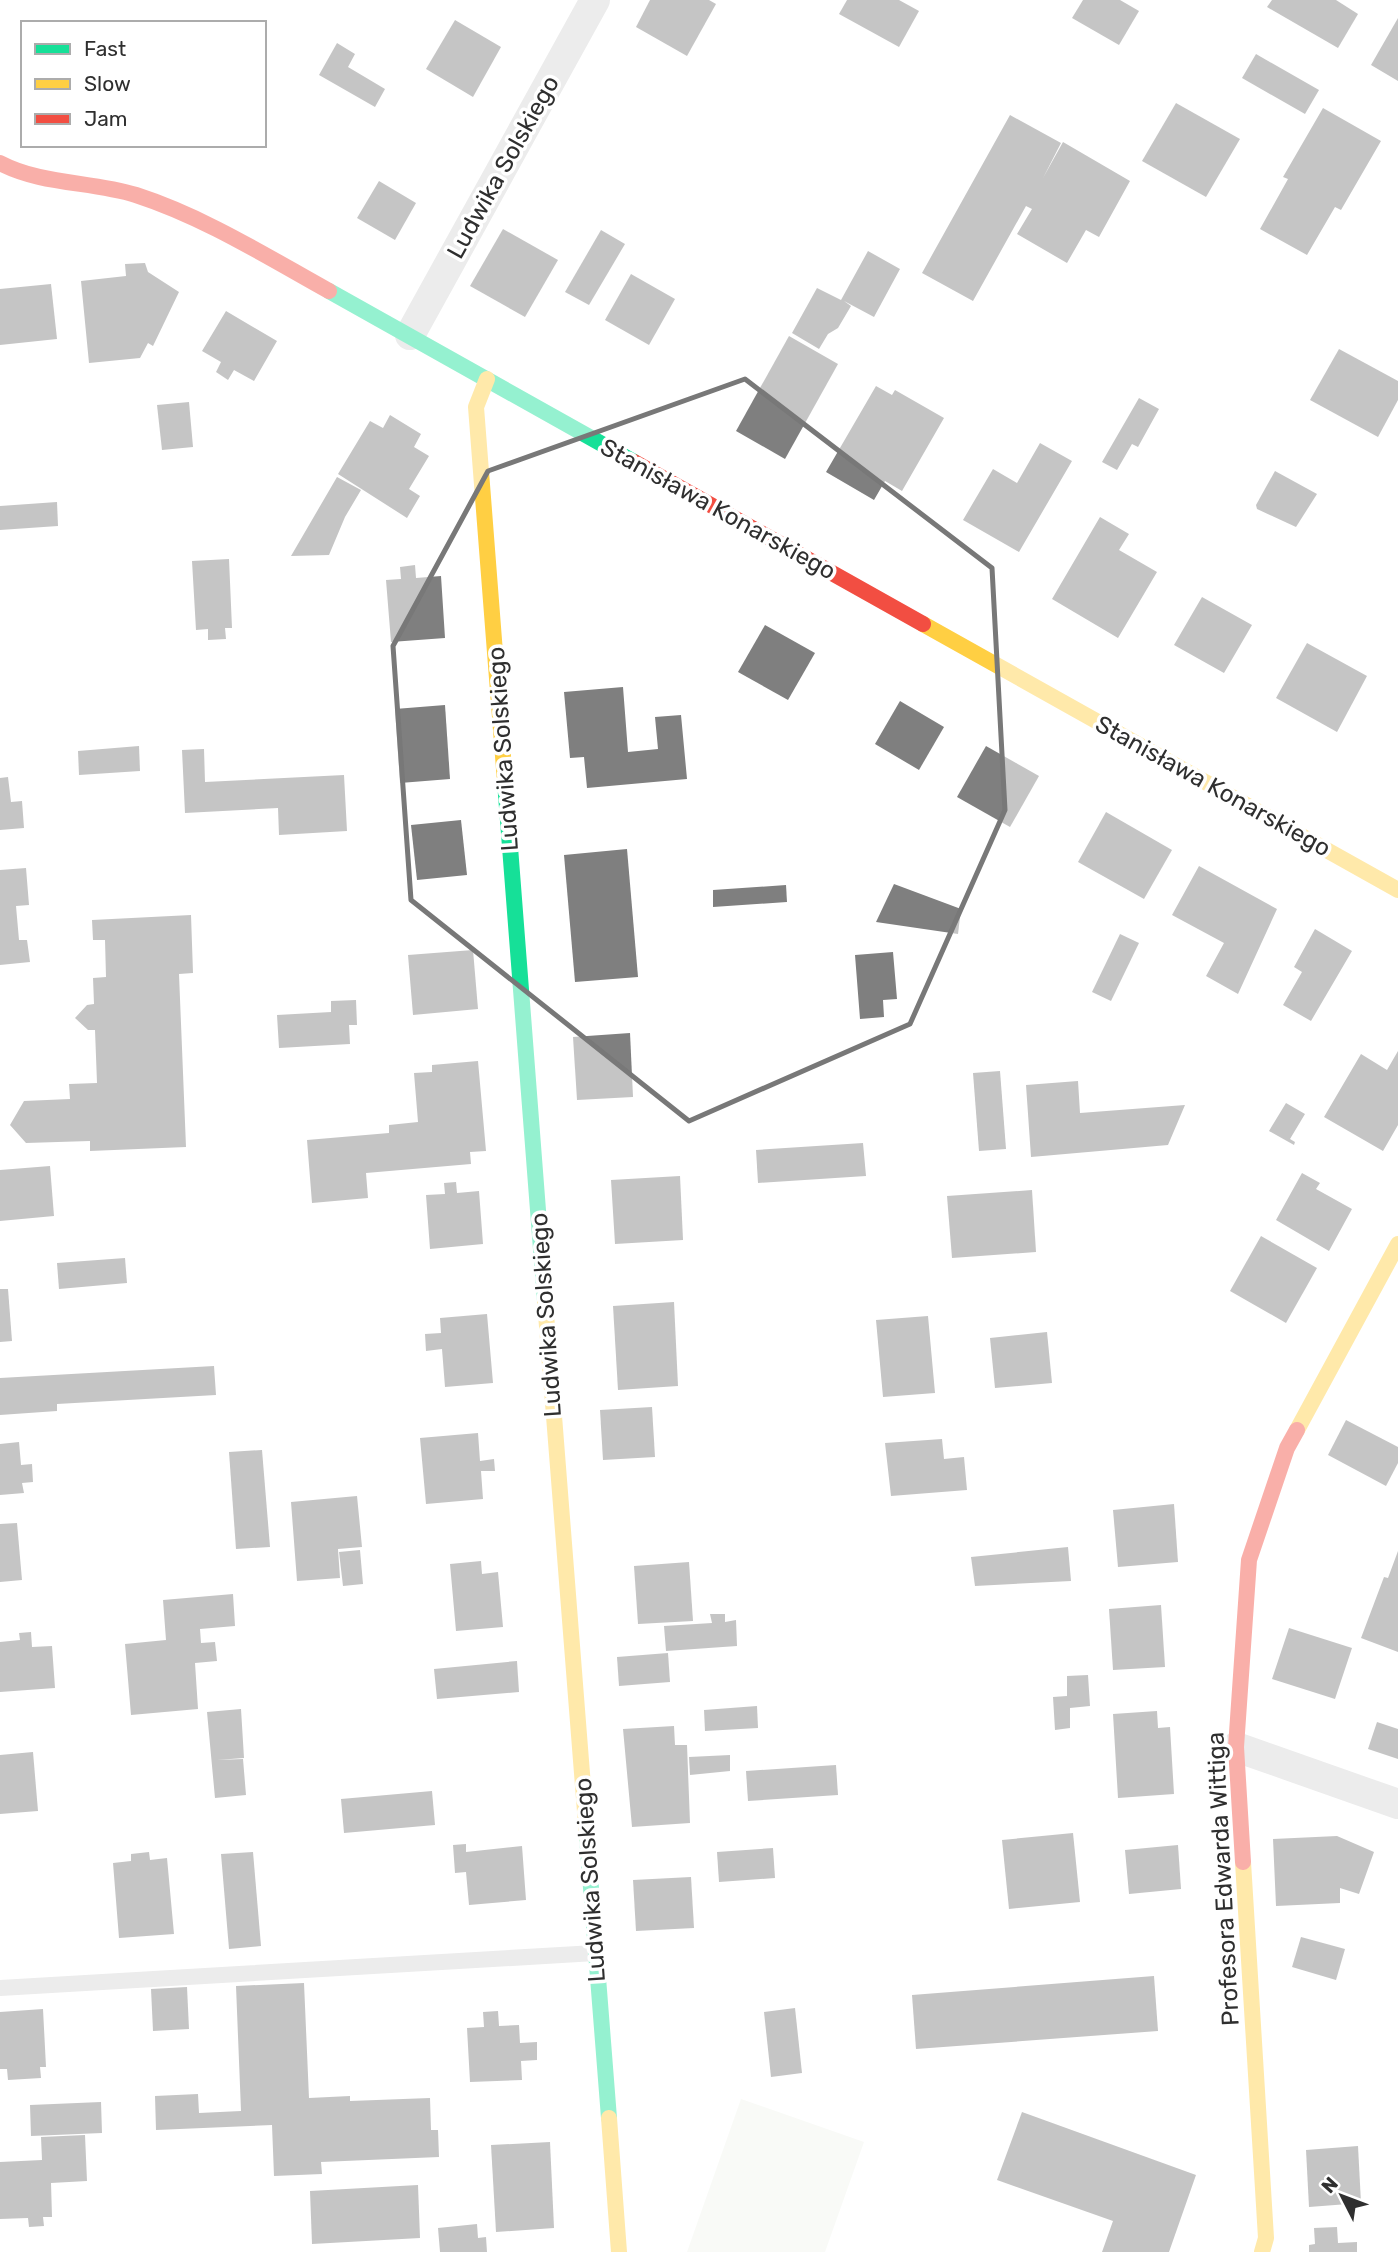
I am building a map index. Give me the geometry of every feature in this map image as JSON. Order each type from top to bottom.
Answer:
[{"type":"street","name":"Ludwika Solskiego","points":[[410,335],[595,0]]},
{"type":"street","name":"Stanisława Konarskiego","points":[[7,176],[106,187],[183,213],[226,233],[1398,890]]},
{"type":"street","name":"Ludwika Solskiego","points":[[487,379],[477,407],[619,2252]]},
{"type":"street","name":"Profesora Edwarda Wittiga","points":[[1262,2252],[1266,2238],[1236,1747],[1249,1560],[1287,1448],[1398,1244]]},
{"type":"street","points":[[1236,1747],[1398,1804]]},
{"type":"lane","points":[[0,1988],[595,1953]]},
{"type":"highlighted area","points":[[745,379],[992,568],[1005,810],[910,1024],[689,1121],[411,900],[393,646],[488,471]]},
{"type":"shaded area","points":[[741,2099],[864,2142],[825,2252],[687,2252]]},
{"type":"building","points":[[650,0],[709,0],[716,4],[687,56],[636,27]]},
{"type":"building","points":[[847,0],[899,0],[919,11],[899,47],[839,14]]},
{"type":"building","points":[[1083,0],[1120,0],[1139,11],[1119,45],[1072,18]]},
{"type":"building","points":[[1272,0],[1336,0],[1358,14],[1338,48],[1267,7]]},
{"type":"building","points":[[1398,18],[1398,81],[1371,65]]},
{"type":"building","points":[[455,20],[501,47],[473,97],[426,69]]},
{"type":"building","points":[[337,43],[355,54],[348,67],[385,89],[375,107],[319,75]]},
{"type":"building","points":[[1256,54],[1319,90],[1305,114],[1242,78]]},
{"type":"building","points":[[1176,103],[1240,139],[1206,197],[1142,161]]},
{"type":"building","points":[[1323,108],[1381,141],[1341,210],[1335,207],[1307,255],[1260,229],[1288,179],[1283,177]]},
{"type":"building","points":[[1010,115],[1061,143],[1043,178],[1063,142],[1130,181],[1099,237],[1086,230],[1067,263],[1017,234],[1032,209],[1026,206],[973,301],[922,273]]},
{"type":"building","points":[[379,181],[416,203],[395,240],[357,218]]},
{"type":"building","points":[[503,229],[558,260],[525,317],[470,286]]},
{"type":"building","points":[[601,230],[625,244],[589,305],[565,292]]},
{"type":"building","points":[[868,251],[900,269],[874,317],[844,301],[851,306],[838,328],[828,334],[819,349],[792,333],[817,288],[841,300]]},
{"type":"building","points":[[145,263],[148,272],[179,292],[153,346],[148,343],[140,358],[89,363],[81,281],[126,276],[125,264]]},
{"type":"building","points":[[631,274],[675,299],[649,345],[605,320]]},
{"type":"building","points":[[51,284],[57,339],[0,345],[0,289]]},
{"type":"building","points":[[226,311],[277,341],[254,381],[234,370],[228,380],[216,372],[221,362],[202,351]]},
{"type":"building","points":[[789,336],[838,364],[785,459],[736,431]]},
{"type":"building","points":[[1339,349],[1398,381],[1398,400],[1378,437],[1310,400]]},
{"type":"building","points":[[876,386],[892,395],[895,390],[944,418],[902,491],[885,481],[874,500],[826,472]]},
{"type":"building","points":[[1139,398],[1159,409],[1138,447],[1132,444],[1117,470],[1102,462]]},
{"type":"building","points":[[189,402],[193,447],[162,450],[157,405]]},
{"type":"building","points":[[390,415],[421,434],[414,447],[429,456],[409,489],[420,496],[407,518],[338,474],[370,421],[383,428]]},
{"type":"building","points":[[1040,443],[1072,461],[1019,552],[963,520],[993,469],[1017,483]]},
{"type":"building","points":[[1275,471],[1317,494],[1296,527],[1257,509],[1256,505]]},
{"type":"building","points":[[337,477],[361,490],[345,517],[329,555],[291,556]]},
{"type":"building","points":[[57,502],[58,526],[0,530],[0,506]]},
{"type":"building","points":[[1100,517],[1129,534],[1119,550],[1157,572],[1118,638],[1052,599]]},
{"type":"building","points":[[229,559],[232,628],[225,628],[226,639],[208,640],[208,629],[196,630],[192,561]]},
{"type":"building","points":[[415,565],[416,578],[441,576],[445,638],[391,642],[386,580],[401,579],[400,567]]},
{"type":"building","points":[[1202,597],[1252,625],[1224,673],[1174,645]]},
{"type":"building","points":[[765,625],[815,653],[788,700],[738,672]]},
{"type":"building","points":[[1307,643],[1367,676],[1337,732],[1276,698]]},
{"type":"building","points":[[623,687],[628,752],[658,749],[655,717],[681,715],[687,779],[587,788],[584,757],[570,758],[564,692]]},
{"type":"building","points":[[900,701],[944,727],[919,770],[875,744]]},
{"type":"building","points":[[445,705],[450,779],[400,783],[395,709]]},
{"type":"building","points":[[139,746],[140,771],[79,775],[78,751]]},
{"type":"building","points":[[986,746],[1039,776],[1010,827],[957,797]]},
{"type":"building","points":[[204,749],[205,782],[344,775],[347,831],[279,835],[278,808],[185,813],[182,750]]},
{"type":"building","points":[[8,777],[11,802],[22,801],[24,828],[0,830],[0,778]]},
{"type":"building","points":[[1106,812],[1172,850],[1144,899],[1078,862]]},
{"type":"building","points":[[461,820],[467,875],[417,880],[411,825]]},
{"type":"building","points":[[627,849],[638,977],[575,982],[564,855]]},
{"type":"building","points":[[1199,866],[1277,909],[1238,994],[1206,976],[1224,943],[1172,915]]},
{"type":"building","points":[[26,868],[29,905],[16,906],[19,940],[27,940],[30,962],[0,965],[0,870]]},
{"type":"building","points":[[894,884],[961,909],[958,934],[876,922]]},
{"type":"building","points":[[786,885],[787,902],[713,907],[713,890]]},
{"type":"building","points":[[191,915],[193,973],[179,974],[186,1147],[90,1151],[90,1141],[26,1143],[10,1125],[24,1101],[70,1099],[69,1084],[97,1083],[95,1030],[88,1030],[75,1018],[87,1005],[94,1004],[93,978],[106,977],[105,940],[93,940],[92,920]]},
{"type":"building","points":[[1315,929],[1352,951],[1311,1021],[1283,1005],[1302,972],[1294,967]]},
{"type":"building","points":[[1120,934],[1139,943],[1111,1001],[1092,992]]},
{"type":"building","points":[[473,950],[478,1009],[413,1015],[408,955]]},
{"type":"building","points":[[893,952],[897,999],[883,1000],[884,1017],[860,1019],[855,955]]},
{"type":"building","points":[[356,1000],[357,1025],[349,1025],[350,1044],[279,1048],[277,1015],[331,1012],[331,1001]]},
{"type":"building","points":[[630,1033],[633,1097],[577,1100],[573,1037]]},
{"type":"building","points":[[1398,1051],[1398,1125],[1383,1151],[1324,1117],[1361,1054],[1387,1070]]},
{"type":"building","points":[[478,1061],[486,1151],[470,1152],[471,1164],[366,1173],[368,1198],[312,1203],[307,1140],[389,1133],[389,1125],[418,1122],[414,1073],[432,1072],[432,1065]]},
{"type":"building","points":[[1000,1071],[1006,1149],[979,1151],[973,1073]]},
{"type":"building","points":[[1078,1081],[1080,1113],[1185,1105],[1168,1145],[1031,1157],[1026,1085]]},
{"type":"building","points":[[1286,1103],[1305,1114],[1290,1139],[1295,1142],[1294,1145],[1269,1131]]},
{"type":"building","points":[[863,1143],[866,1176],[758,1183],[756,1150]]},
{"type":"building","points":[[50,1166],[54,1216],[0,1221],[0,1170]]},
{"type":"building","points":[[1302,1173],[1320,1183],[1316,1189],[1352,1209],[1329,1251],[1276,1220]]},
{"type":"building","points":[[680,1176],[683,1240],[615,1244],[611,1180]]},
{"type":"building","points":[[456,1182],[457,1193],[479,1191],[483,1244],[430,1249],[426,1195],[445,1194],[444,1183]]},
{"type":"building","points":[[1032,1190],[1036,1252],[952,1258],[947,1196]]},
{"type":"building","points":[[1261,1236],[1317,1268],[1286,1323],[1230,1291]]},
{"type":"building","points":[[125,1258],[127,1283],[59,1289],[57,1263]]},
{"type":"building","points":[[0,1289],[8,1289],[12,1341],[0,1342]]},
{"type":"building","points":[[674,1302],[678,1386],[618,1390],[613,1306]]},
{"type":"building","points":[[487,1314],[493,1383],[445,1387],[442,1349],[426,1351],[425,1334],[441,1333],[440,1318]]},
{"type":"building","points":[[928,1316],[935,1393],[883,1397],[876,1320]]},
{"type":"building","points":[[1047,1332],[1052,1383],[995,1388],[990,1338]]},
{"type":"building","points":[[214,1366],[216,1395],[57,1404],[57,1411],[0,1415],[0,1378]]},
{"type":"building","points":[[652,1407],[655,1457],[603,1460],[600,1410]]},
{"type":"building","points":[[1346,1420],[1398,1447],[1398,1463],[1386,1486],[1328,1455]]},
{"type":"building","points":[[478,1433],[480,1461],[494,1459],[495,1471],[481,1471],[483,1499],[426,1504],[420,1438]]},
{"type":"building","points":[[942,1439],[944,1459],[964,1457],[967,1490],[891,1496],[885,1443]]},
{"type":"building","points":[[19,1442],[21,1465],[32,1464],[33,1482],[22,1483],[24,1493],[0,1495],[0,1444]]},
{"type":"building","points":[[262,1450],[270,1547],[236,1549],[229,1452]]},
{"type":"building","points":[[357,1496],[362,1547],[338,1549],[340,1578],[297,1581],[291,1502]]},
{"type":"building","points":[[1174,1504],[1178,1562],[1118,1567],[1113,1510]]},
{"type":"building","points":[[17,1523],[22,1580],[0,1582],[0,1524]]},
{"type":"building","points":[[1068,1547],[1071,1581],[975,1586],[971,1557]]},
{"type":"building","points":[[360,1550],[363,1584],[343,1586],[339,1552]]},
{"type":"building","points":[[1398,1551],[1398,1652],[1361,1638],[1384,1577],[1388,1578]]},
{"type":"building","points":[[481,1561],[482,1574],[498,1572],[503,1627],[456,1631],[450,1564]]},
{"type":"building","points":[[689,1562],[693,1621],[638,1624],[634,1566]]},
{"type":"building","points":[[233,1594],[235,1626],[200,1629],[201,1643],[215,1642],[217,1661],[195,1663],[198,1709],[131,1715],[125,1644],[166,1640],[163,1600]]},
{"type":"building","points":[[1161,1605],[1165,1667],[1113,1670],[1109,1609]]},
{"type":"building","points":[[710,1614],[725,1614],[725,1622],[736,1620],[737,1646],[666,1651],[664,1626],[712,1623]]},
{"type":"building","points":[[1289,1628],[1352,1648],[1335,1699],[1272,1679]]},
{"type":"building","points":[[31,1632],[32,1647],[52,1646],[55,1688],[0,1692],[0,1642],[20,1640],[19,1633]]},
{"type":"building","points":[[668,1653],[670,1682],[619,1686],[617,1657]]},
{"type":"building","points":[[517,1661],[519,1692],[437,1699],[434,1669]]},
{"type":"building","points":[[1088,1675],[1090,1706],[1070,1708],[1070,1728],[1055,1730],[1053,1697],[1067,1696],[1067,1676]]},
{"type":"building","points":[[757,1706],[758,1728],[705,1731],[704,1710]]},
{"type":"building","points":[[241,1709],[244,1758],[217,1760],[243,1759],[246,1795],[215,1798],[207,1712]]},
{"type":"building","points":[[1157,1711],[1158,1728],[1170,1727],[1174,1794],[1118,1798],[1113,1714]]},
{"type":"building","points":[[1377,1722],[1398,1729],[1398,1759],[1368,1749]]},
{"type":"building","points":[[674,1726],[675,1745],[687,1745],[690,1823],[632,1827],[623,1729]]},
{"type":"building","points":[[33,1752],[38,1811],[0,1814],[0,1755]]},
{"type":"building","points":[[730,1755],[730,1771],[690,1775],[689,1757]]},
{"type":"building","points":[[836,1765],[838,1795],[748,1801],[746,1771]]},
{"type":"building","points":[[432,1791],[435,1825],[344,1833],[341,1799]]},
{"type":"building","points":[[1073,1833],[1080,1902],[1009,1909],[1002,1840]]},
{"type":"building","points":[[1337,1836],[1374,1852],[1359,1894],[1340,1888],[1340,1903],[1276,1906],[1273,1839]]},
{"type":"building","points":[[466,1844],[466,1852],[522,1846],[526,1900],[469,1905],[466,1872],[455,1873],[453,1845]]},
{"type":"building","points":[[1178,1845],[1181,1889],[1129,1894],[1125,1850]]},
{"type":"building","points":[[773,1848],[775,1878],[719,1882],[717,1852]]},
{"type":"building","points":[[149,1852],[150,1860],[167,1858],[174,1934],[119,1938],[113,1863],[131,1861],[131,1854]]},
{"type":"building","points":[[253,1852],[261,1946],[229,1949],[221,1854]]},
{"type":"building","points":[[691,1877],[694,1928],[636,1931],[633,1880]]},
{"type":"building","points":[[1301,1937],[1345,1949],[1336,1980],[1292,1967]]},
{"type":"building","points":[[1154,1976],[1158,2031],[916,2049],[912,1995]]},
{"type":"building","points":[[304,1983],[309,2098],[350,2096],[350,2101],[430,2098],[431,2130],[438,2130],[439,2157],[321,2162],[322,2174],[274,2176],[272,2125],[156,2130],[155,2096],[198,2094],[199,2113],[241,2111],[236,1986]]},
{"type":"building","points":[[187,1987],[189,2029],[153,2031],[151,1989]]},
{"type":"building","points":[[795,2008],[802,2073],[771,2077],[764,2012]]},
{"type":"building","points":[[43,2009],[46,2067],[40,2067],[41,2078],[8,2080],[7,2069],[0,2069],[0,2012]]},
{"type":"building","points":[[498,2011],[499,2026],[519,2025],[520,2043],[537,2042],[537,2060],[521,2061],[522,2080],[470,2082],[467,2028],[484,2027],[483,2012]]},
{"type":"building","points":[[101,2102],[102,2133],[31,2136],[30,2105]]},
{"type":"building","points":[[1022,2112],[1196,2175],[1169,2252],[1102,2252],[1113,2221],[997,2180]]},
{"type":"building","points":[[85,2135],[87,2181],[51,2183],[52,2217],[43,2217],[44,2226],[29,2227],[28,2218],[0,2219],[0,2162],[42,2160],[41,2137]]},
{"type":"building","points":[[550,2142],[554,2228],[496,2232],[491,2145]]},
{"type":"building","points":[[1358,2146],[1361,2203],[1309,2207],[1306,2150]]},
{"type":"building","points":[[418,2185],[420,2238],[312,2244],[310,2191]]},
{"type":"building","points":[[477,2224],[478,2238],[486,2237],[487,2252],[440,2252],[438,2228]]},
{"type":"building","points":[[1337,2227],[1338,2243],[1357,2242],[1357,2252],[1309,2252],[1309,2245],[1315,2244],[1314,2228]]},
{"type":"traffic: fast","points":[[329,291],[634,462]]},
{"type":"traffic: fast","points":[[505,782],[545,1301]]},
{"type":"traffic: fast","points":[[587,1837],[609,2118]]},
{"type":"traffic: slow","points":[[487,379],[476,407],[505,782]]},
{"type":"traffic: slow","points":[[923,624],[1398,890]]},
{"type":"traffic: slow","points":[[1297,1430],[1398,1244]]},
{"type":"traffic: slow","points":[[545,1301],[587,1837]]},
{"type":"traffic: slow","points":[[1243,1862],[1266,2238],[1262,2252]]},
{"type":"traffic: slow","points":[[609,2118],[619,2252]]},
{"type":"traffic: jam","points":[[0,163],[33,175],[119,191],[161,204],[234,238],[329,291]]},
{"type":"traffic: jam","points":[[634,462],[923,624]]},
{"type":"traffic: jam","points":[[1243,1862],[1236,1747],[1249,1560],[1287,1448],[1297,1430]]}]
